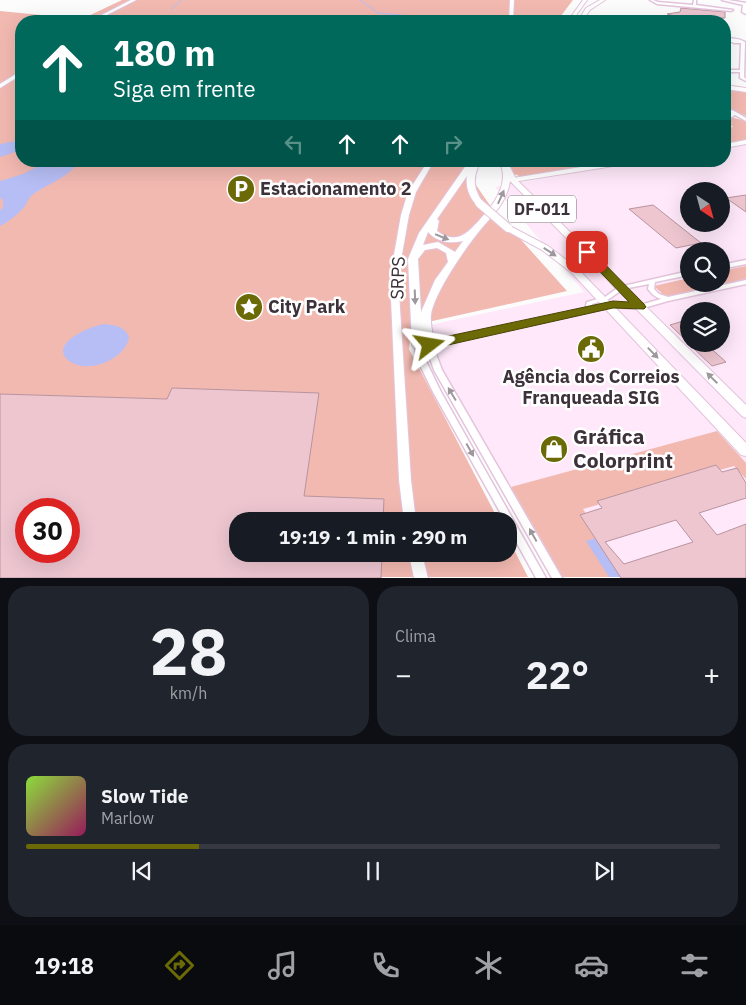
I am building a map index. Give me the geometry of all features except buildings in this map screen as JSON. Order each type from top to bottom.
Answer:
[{"type":"main road","points":[[104,15],[134,0]]},
{"type":"main road","points":[[511,15],[512,0]]},
{"type":"main road","points":[[574,15],[585,0]]},
{"type":"main road","points":[[584,15],[588,9],[603,0]]},
{"type":"main road","points":[[0,86],[15,77]]},
{"type":"main road","points":[[731,88],[746,90]]},
{"type":"main road","points":[[731,145],[746,142]]},
{"type":"main road","name":"SRPS","points":[[409,512],[405,480],[394,277],[405,215],[412,192],[427,167]]},
{"type":"main road","points":[[418,345],[413,259],[423,233],[469,167]]},
{"type":"main road","name":"DF-011","points":[[474,167],[469,179],[471,190],[479,203],[508,228],[562,260],[607,303],[746,451]]},
{"type":"main road","name":"DF-011","points":[[506,167],[510,176],[746,412]]},
{"type":"main road","points":[[430,345],[426,328],[426,313],[440,280],[473,233],[498,203],[510,176],[583,167]]},
{"type":"main road","points":[[439,211],[432,228],[435,235],[455,240],[463,239],[473,233]]},
{"type":"main road","points":[[413,259],[422,248],[438,245],[450,252],[452,261]]},
{"type":"main road","points":[[418,562],[421,578]]},
{"type":"street","points":[[651,0],[654,2],[731,10]]},
{"type":"street","points":[[694,0],[694,6]]},
{"type":"street","points":[[722,0],[746,1]]},
{"type":"street","points":[[737,1],[745,4],[744,12],[746,13]]},
{"type":"street","points":[[737,73],[743,41]]},
{"type":"street","points":[[731,72],[737,73],[746,80]]},
{"type":"street","points":[[731,114],[745,119]]},
{"type":"street","points":[[730,265],[746,262]]},
{"type":"street","points":[[607,303],[607,298],[621,288],[680,276]]},
{"type":"street","points":[[652,282],[651,289],[653,292],[667,299]]},
{"type":"street","points":[[541,578],[437,392],[421,359],[418,345],[430,345],[588,310],[607,303],[640,307],[667,299],[746,282]]},
{"type":"street","points":[[430,345],[438,370],[557,578]]},
{"type":"shaded area","name":"City Park","points":[[122,0],[573,0],[562,15],[90,15]]},
{"type":"shaded area","name":"City Park","points":[[0,11],[41,15],[15,15],[15,167],[465,167],[489,204],[567,291],[428,322],[411,332],[409,349],[494,512],[229,512],[229,562],[517,562],[517,556],[528,577],[0,577]]},
{"type":"shaded area","points":[[731,89],[746,91],[746,116],[731,109]]},
{"type":"shaded area","points":[[731,118],[746,121],[746,141],[731,143],[731,127],[733,127],[731,126]]},
{"type":"shaded area","points":[[746,143],[746,577],[558,577],[416,328],[584,292],[495,187],[609,167],[731,167],[731,146]]},
{"type":"shaded area","points":[[511,167],[583,167],[522,177],[514,174]]},
{"type":"shaded area","points":[[746,266],[746,279],[730,283],[730,269]]},
{"type":"shaded area","points":[[680,280],[680,292],[688,292],[666,297],[654,286]]},
{"type":"shaded area","points":[[717,431],[746,463],[746,479],[734,466],[583,509],[626,577],[562,577],[511,487]]},
{"type":"water","points":[[15,141],[15,152],[0,157],[0,144]]},
{"type":"water","points":[[36,167],[75,167],[31,196],[19,212],[0,226],[0,210],[3,208],[3,200],[0,198],[0,181],[23,174]]},
{"type":"water","points":[[104,324],[119,327],[127,333],[129,337],[121,352],[114,358],[96,365],[77,365],[69,361],[64,354],[67,342],[90,328]]},
{"type":"water","points":[[599,537],[625,577],[609,577],[586,541]]},
{"type":"waterway","points":[[171,9],[182,0]]},
{"type":"waterway","points":[[360,0],[378,13],[399,15]]},
{"type":"place","name":"Estacionamento 2","points":[[241,189]]},
{"type":"place","name":"City Park","points":[[249,307]]},
{"type":"place","name":"Agência dos Correios Franqueada SIG","points":[[591,349]]},
{"type":"place","name":"Gráfica Colorprint","points":[[554,449]]},
{"type":"route","points":[[430,345],[488,330],[613,304],[640,307],[599,267],[587,252]]}]
